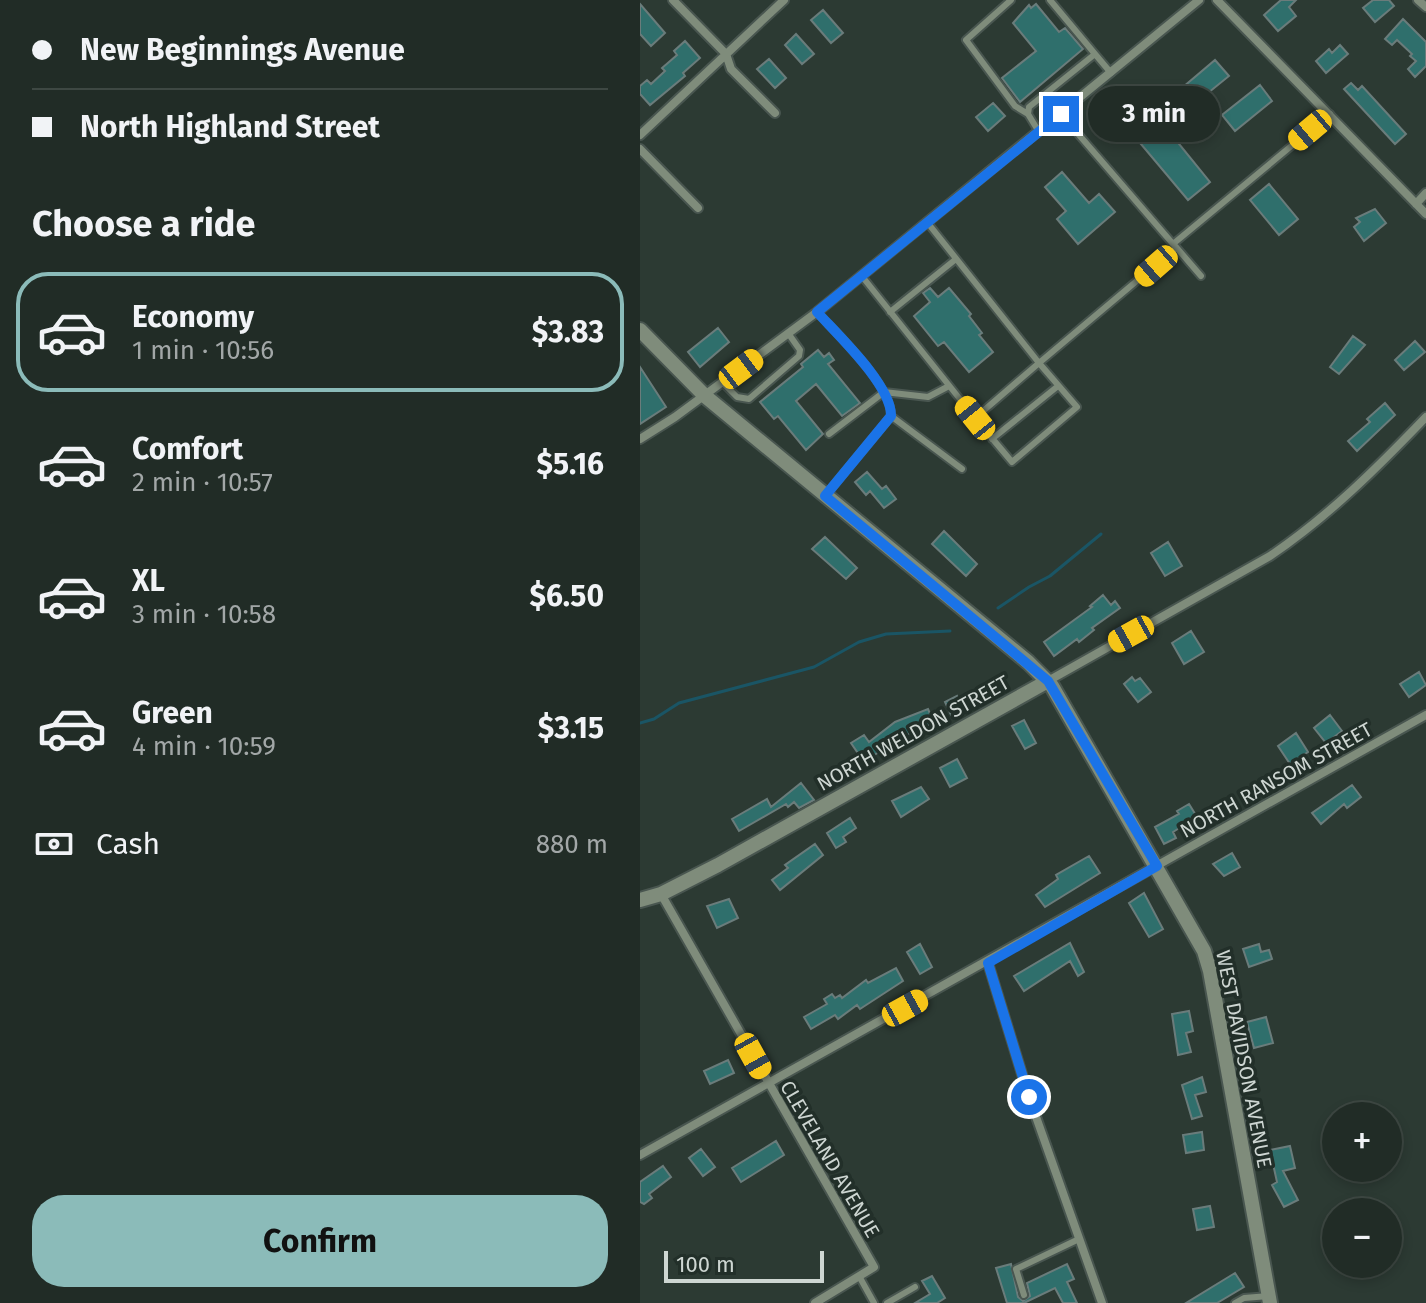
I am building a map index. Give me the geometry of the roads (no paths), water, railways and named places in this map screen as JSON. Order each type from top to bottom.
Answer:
[{"type":"street","points":[[673,0],[726,54],[731,69],[775,113]]},
{"type":"street","points":[[640,135],[784,0]]},
{"type":"street","points":[[640,439],[705,396],[817,312],[1199,0]]},
{"type":"street","points":[[1217,0],[1426,214]]},
{"type":"street","points":[[1418,0],[1426,7]]},
{"type":"street","points":[[640,149],[698,208]]},
{"type":"street","points":[[1416,204],[1426,193]]},
{"type":"street","name":"WEST DAVIDSON AVENUE","points":[[642,335],[705,396],[1048,681],[1197,937],[1210,971],[1269,1300]]},
{"type":"street","name":"NORTH WELDON STREET","points":[[640,900],[661,894],[1270,556],[1346,499],[1426,417]]},
{"type":"street","name":"NORTH RANSOM STREET","points":[[640,1155],[988,963],[1426,715]]},
{"type":"street","name":"CLEVELAND AVENUE","points":[[661,894],[874,1267],[859,1276]]},
{"type":"street","points":[[988,963],[1029,1097],[1102,1303]]},
{"type":"street","points":[[815,1303],[830,1299],[859,1276]]},
{"type":"lane","points":[[1011,0],[966,40],[1015,106],[1028,114],[1039,132]]},
{"type":"lane","points":[[1050,0],[1111,73]]},
{"type":"lane","points":[[1028,114],[1029,107],[1095,54]]},
{"type":"lane","points":[[1061,114],[1201,276]]},
{"type":"lane","points":[[975,418],[1330,114]]},
{"type":"lane","points":[[861,275],[1012,462],[1077,407],[927,222]]},
{"type":"lane","points":[[890,312],[956,259]]},
{"type":"lane","points":[[817,312],[884,392],[890,401],[891,416],[825,496]]},
{"type":"lane","points":[[723,383],[737,397],[749,399],[799,356],[800,350],[788,333]]},
{"type":"lane","points":[[829,434],[884,392],[928,397],[949,386]]},
{"type":"lane","points":[[992,439],[1058,386]]},
{"type":"lane","points":[[891,416],[962,469]]},
{"type":"lane","points":[[1024,1295],[1016,1269],[1079,1239]]},
{"type":"lane","points":[[859,1276],[874,1303]]},
{"type":"lane","points":[[887,1303],[915,1287]]},
{"type":"lane","points":[[1235,1303],[1244,1298],[1269,1300]]},
{"type":"waterway","points":[[998,608],[1050,576],[1101,534]]},
{"type":"waterway","points":[[640,723],[654,719],[679,703],[814,667],[859,642],[886,634],[950,631]]}]
